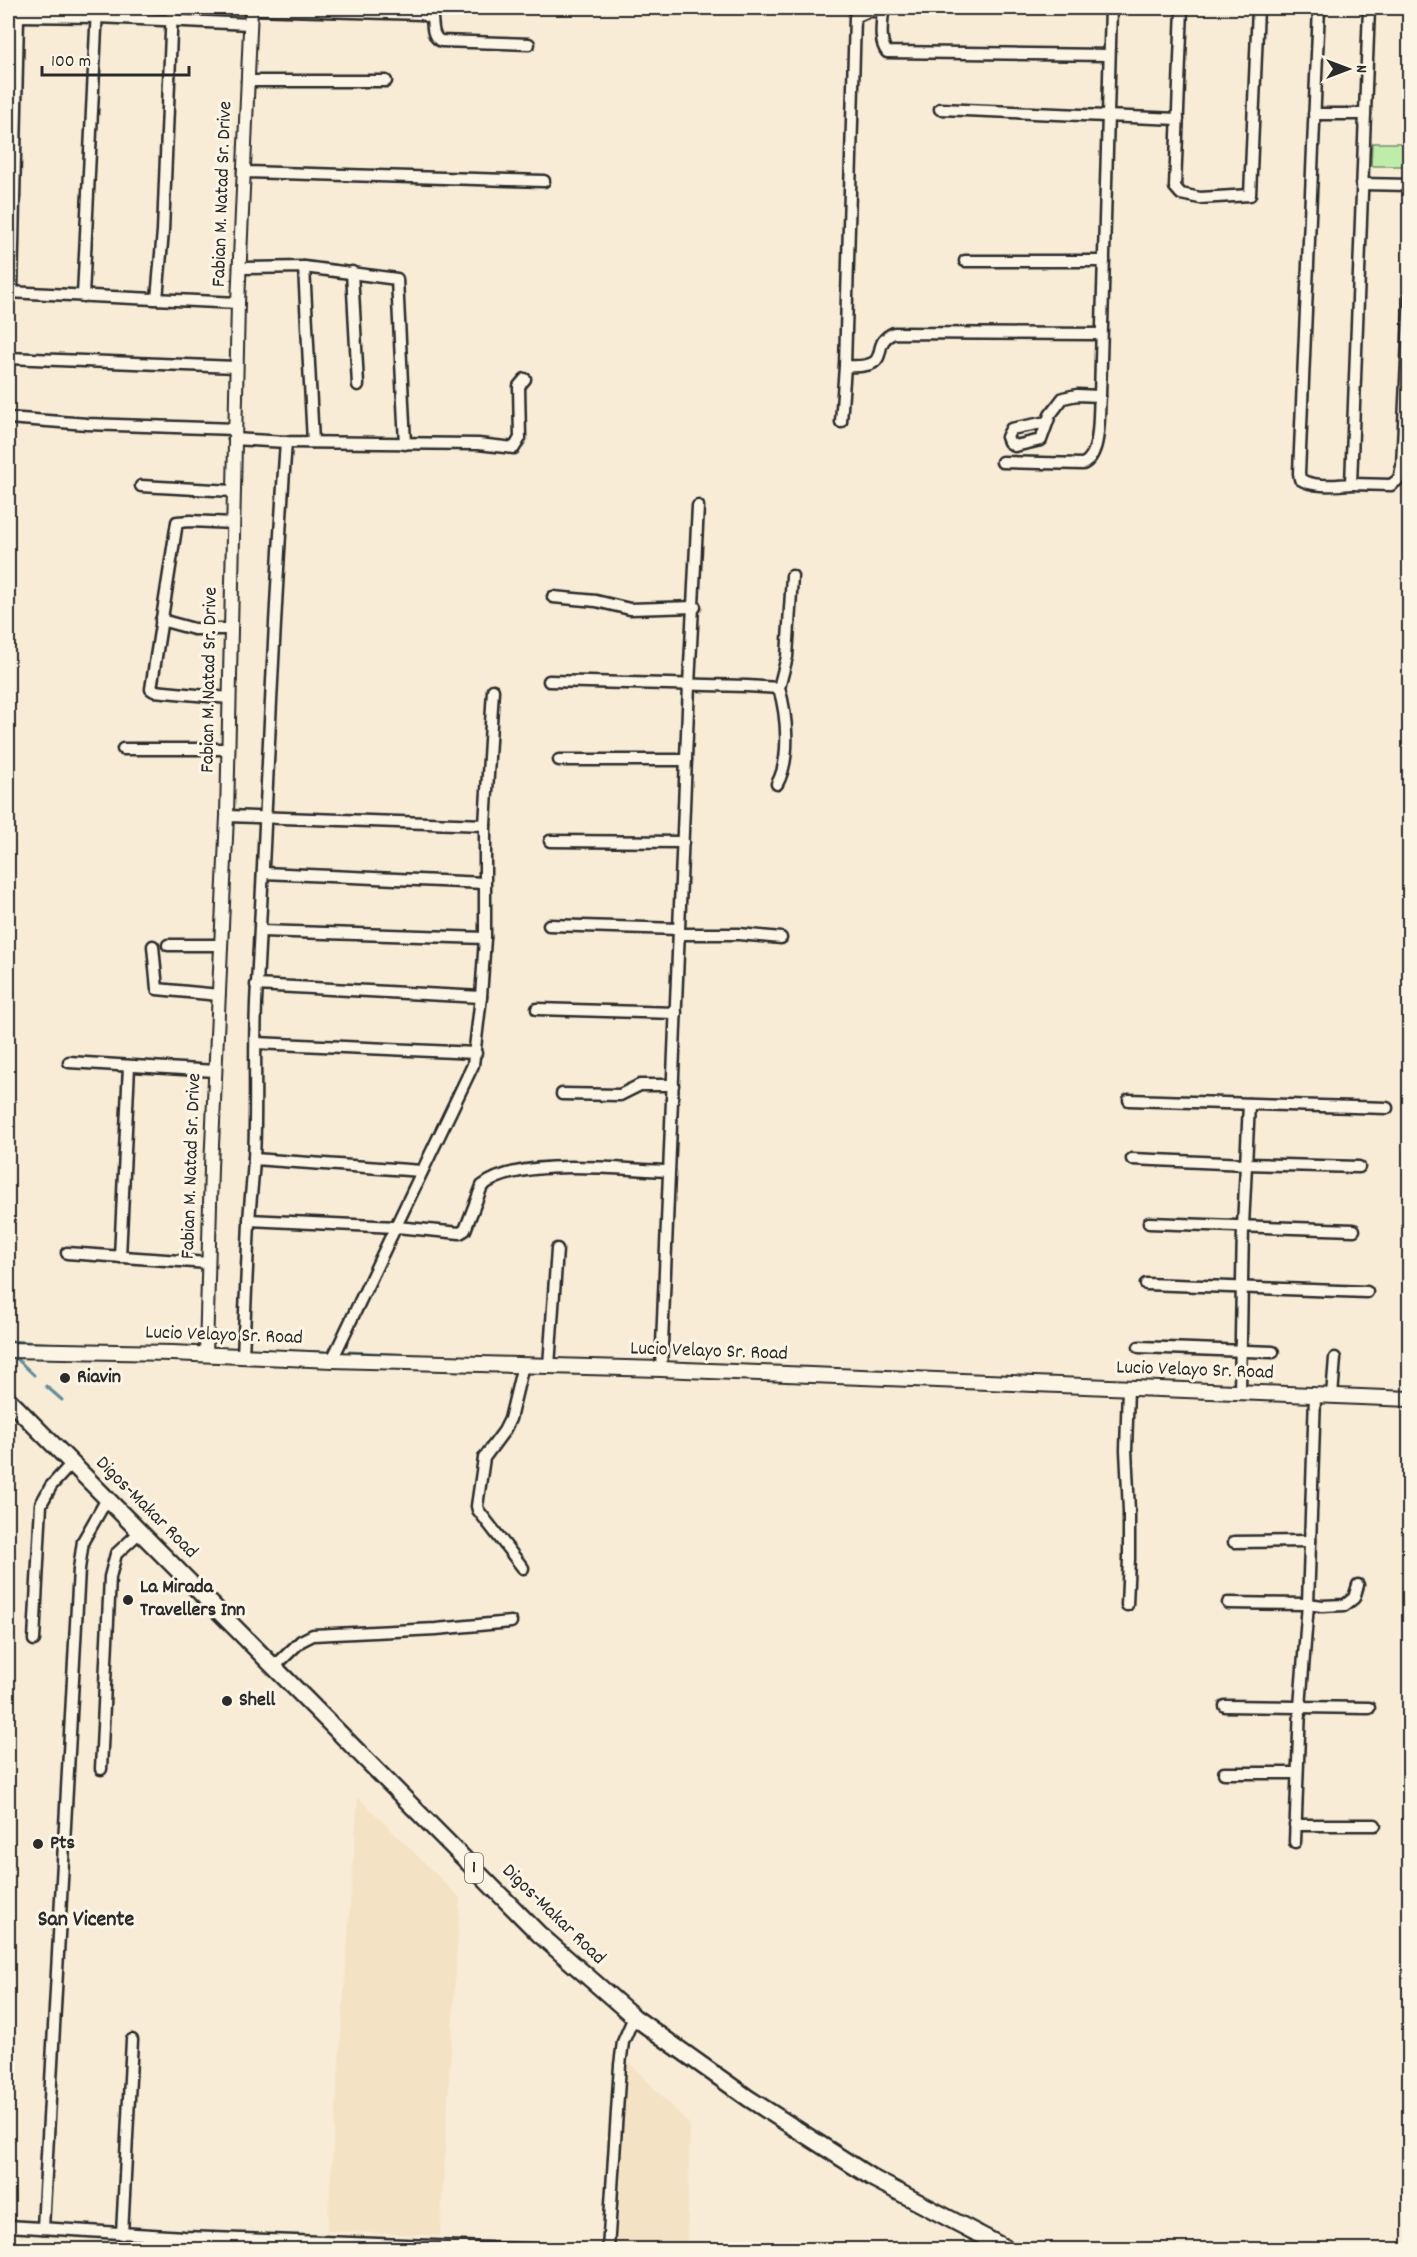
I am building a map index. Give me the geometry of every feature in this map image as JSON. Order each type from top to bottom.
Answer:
[{"type":"main road","name":"Lucio Velayo Sr. Road","points":[[8,1350],[661,1369],[1410,1399]]},
{"type":"main road","name":"Digos-Makar Road","points":[[8,1399],[539,1934],[634,2017],[748,2098],[874,2179],[1009,2250]]},
{"type":"street","points":[[157,299],[163,231],[172,8]]},
{"type":"street","points":[[251,8],[422,14],[432,18],[434,34],[441,42],[529,44]]},
{"type":"street","name":"Fabian M. Natad Sr. Drive","points":[[206,1354],[215,1071],[227,816],[239,268],[251,8]]},
{"type":"street","points":[[1002,462],[1083,464],[1090,460],[1096,450],[1100,396],[1111,8]]},
{"type":"street","points":[[1182,8],[1175,186],[1178,191],[1189,197],[1200,198],[1250,195],[1258,8]]},
{"type":"street","points":[[1319,8],[1300,479],[1312,484],[1391,485],[1399,479],[1402,466],[1410,295]]},
{"type":"street","points":[[1351,484],[1369,8]]},
{"type":"street","points":[[841,422],[845,366],[855,17],[869,11],[886,9],[883,43],[887,52],[1109,55]]},
{"type":"street","points":[[83,296],[97,12]]},
{"type":"street","points":[[238,303],[10,292],[13,15],[97,12],[172,21],[250,24]]},
{"type":"street","points":[[247,81],[386,81]]},
{"type":"street","points":[[940,109],[1178,119]]},
{"type":"street","points":[[1314,114],[1365,114]]},
{"type":"street","points":[[243,172],[544,181]]},
{"type":"street","points":[[1362,184],[1410,185]]},
{"type":"street","points":[[965,261],[1104,261]]},
{"type":"street","points":[[239,268],[304,267],[397,279],[405,444]]},
{"type":"street","points":[[304,267],[314,442]]},
{"type":"street","points":[[352,272],[358,385]]},
{"type":"street","points":[[845,366],[875,363],[884,340],[894,333],[1101,334]]},
{"type":"street","points":[[8,358],[236,367]]},
{"type":"street","points":[[8,418],[235,434],[286,442],[478,444],[514,448],[520,438],[519,386],[525,379]]},
{"type":"street","points":[[1047,422],[1063,398],[1077,395],[1100,396]]},
{"type":"street","points":[[243,1356],[254,1159],[256,985],[273,703],[275,591],[286,442]]},
{"type":"street","points":[[141,486],[233,491]]},
{"type":"street","points":[[661,1369],[698,506]]},
{"type":"street","points":[[229,698],[152,690],[177,522],[190,520],[233,522]]},
{"type":"street","points":[[777,784],[783,770],[786,719],[779,688],[787,657],[792,576]]},
{"type":"street","points":[[553,597],[596,601],[630,609],[694,607]]},
{"type":"street","points":[[161,620],[194,629],[231,629]]},
{"type":"street","points":[[549,681],[779,688]]},
{"type":"street","points":[[332,1360],[473,1065],[476,1053],[485,938],[485,825],[493,690]]},
{"type":"street","points":[[123,749],[228,749]]},
{"type":"street","points":[[559,760],[686,760]]},
{"type":"street","points":[[227,816],[485,825]]},
{"type":"street","points":[[550,841],[683,842]]},
{"type":"street","points":[[264,873],[484,883]]},
{"type":"street","points":[[549,925],[781,938]]},
{"type":"street","points":[[261,931],[485,938]]},
{"type":"street","points":[[168,945],[221,945]]},
{"type":"street","points":[[153,946],[157,989],[219,995]]},
{"type":"street","points":[[256,985],[481,997]]},
{"type":"street","points":[[537,1009],[676,1013]]},
{"type":"street","points":[[256,1043],[476,1053]]},
{"type":"street","points":[[69,1062],[215,1071]]},
{"type":"street","points":[[120,1257],[129,1066]]},
{"type":"street","points":[[562,1094],[621,1095],[640,1085],[673,1085]]},
{"type":"street","points":[[1129,1100],[1387,1108]]},
{"type":"street","points":[[1240,1392],[1243,1227],[1249,1104]]},
{"type":"street","points":[[254,1159],[422,1171]]},
{"type":"street","points":[[1132,1159],[1359,1167]]},
{"type":"street","points":[[249,1220],[396,1227],[462,1233],[482,1186],[509,1173],[533,1169],[566,1168],[669,1171]]},
{"type":"street","points":[[1149,1223],[1354,1230]]},
{"type":"street","points":[[549,1366],[557,1249]]},
{"type":"street","points":[[68,1253],[208,1263]]},
{"type":"street","points":[[1146,1284],[1367,1292]]},
{"type":"street","points":[[1139,1347],[1273,1352]]},
{"type":"street","points":[[1332,1396],[1335,1358]]},
{"type":"street","points":[[523,1365],[510,1419],[484,1458],[477,1506],[523,1568]]},
{"type":"street","points":[[1127,1605],[1130,1558],[1126,1450],[1128,1388]]},
{"type":"street","points":[[1295,1842],[1300,1707],[1308,1604],[1315,1396]]},
{"type":"street","points":[[34,1640],[41,1504],[51,1486],[72,1463]]},
{"type":"street","points":[[43,2228],[79,1569],[83,1541],[107,1499]]},
{"type":"street","points":[[101,1769],[110,1577],[116,1554],[140,1532]]},
{"type":"street","points":[[1234,1542],[1310,1541]]},
{"type":"street","points":[[1228,1603],[1345,1605],[1354,1598],[1358,1585]]},
{"type":"street","points":[[274,1667],[301,1641],[313,1635],[436,1629],[511,1622]]},
{"type":"street","points":[[1226,1706],[1369,1708]]},
{"type":"street","points":[[1224,1773],[1297,1773]]},
{"type":"street","points":[[1295,1826],[1375,1826]]},
{"type":"street","points":[[609,2250],[620,2065],[623,2042],[634,2017]]},
{"type":"street","points":[[122,2234],[132,2040]]},
{"type":"street","points":[[8,2226],[289,2245],[547,2250]]},
{"type":"shaded area","points":[[358,1797],[460,1898],[440,2236],[327,2231]]},
{"type":"shaded area","points":[[628,2061],[690,2125],[687,2247],[617,2246]]},
{"type":"green space","points":[[1372,143],[1408,143],[1408,166],[1371,166]]},
{"type":"waterway","points":[[8,1341],[59,1344]]},
{"type":"waterway","points":[[288,1351],[325,1352]]},
{"type":"waterway","points":[[349,1352],[431,1356]]},
{"type":"waterway","points":[[17,1359],[34,1375]]},
{"type":"waterway","points":[[46,1386],[62,1400]]},
{"type":"place","name":"Riavin","points":[[65,1378]]},
{"type":"place","name":"La Mirada Travellers Inn","points":[[128,1600]]},
{"type":"place","name":"Shell","points":[[227,1701]]},
{"type":"place","name":"Pts","points":[[38,1844]]},
{"type":"district","name":"San Vicente","points":[[86,1920]]}]
